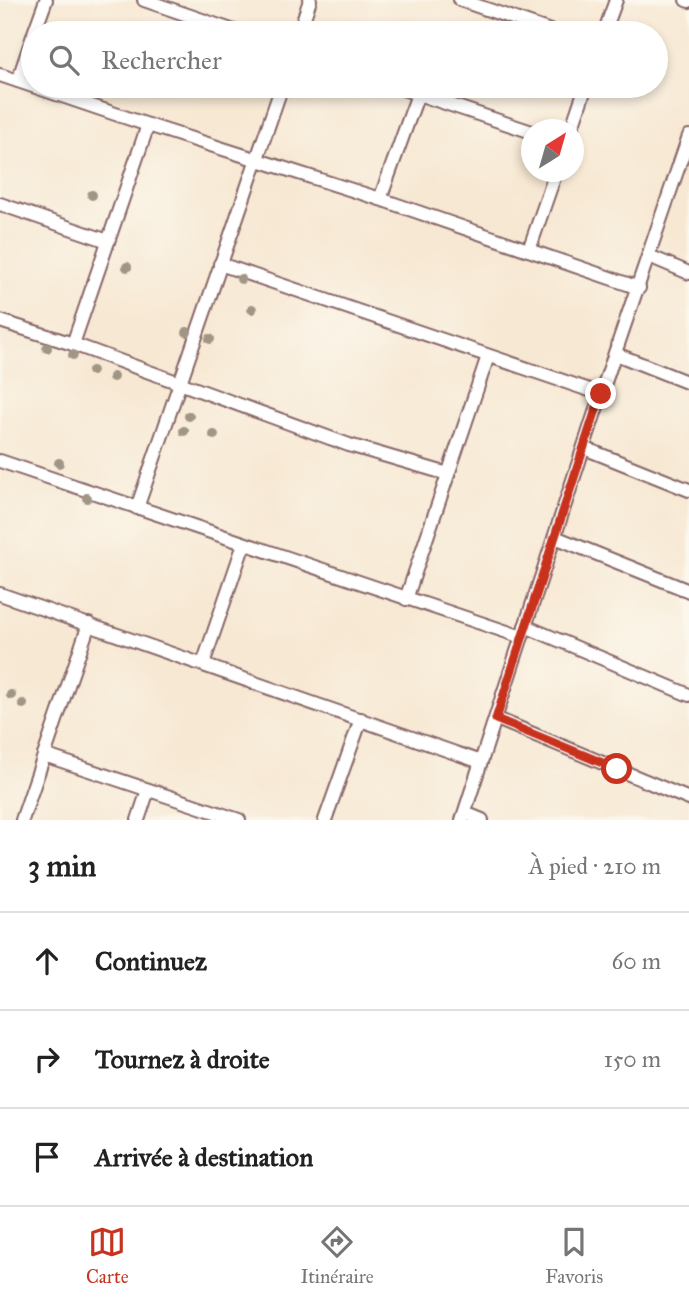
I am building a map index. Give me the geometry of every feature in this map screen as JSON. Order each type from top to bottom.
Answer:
[{"type":"street","points":[[39,21],[46,0]]},
{"type":"street","points":[[144,0],[176,5],[213,21]]},
{"type":"street","points":[[303,21],[310,0]]},
{"type":"street","points":[[460,0],[521,21]]},
{"type":"street","points":[[608,21],[616,0]]},
{"type":"street","points":[[18,80],[21,71]]},
{"type":"street","points":[[0,75],[21,81]]},
{"type":"street","points":[[70,98],[380,199],[639,288]]},
{"type":"street","points":[[137,508],[278,98]]},
{"type":"street","points":[[380,199],[417,98]]},
{"type":"street","points":[[430,98],[521,129]]},
{"type":"street","points":[[575,119],[582,98]]},
{"type":"street","points":[[73,344],[148,125]]},
{"type":"street","points":[[482,820],[463,816],[601,394],[689,136]]},
{"type":"street","points":[[529,250],[553,182]]},
{"type":"street","points":[[0,204],[108,241]]},
{"type":"street","points":[[649,256],[689,273]]},
{"type":"street","points":[[220,264],[601,394]]},
{"type":"street","points":[[0,321],[180,382],[349,445],[448,474]]},
{"type":"street","points":[[616,354],[689,383]]},
{"type":"street","points":[[406,599],[488,356]]},
{"type":"street","points":[[584,448],[689,490]]},
{"type":"street","points":[[1,466],[137,508],[406,599],[523,631],[689,695]]},
{"type":"street","points":[[555,537],[689,591]]},
{"type":"street","points":[[203,664],[244,544]]},
{"type":"street","points":[[0,594],[481,762]]},
{"type":"street","points":[[22,820],[89,624]]},
{"type":"street","points":[[325,820],[360,719]]},
{"type":"street","points":[[496,719],[689,799]]},
{"type":"street","points":[[44,755],[239,820]]},
{"type":"street","points":[[138,820],[148,790]]},
{"type":"route","points":[[601,394],[496,719],[617,769]]}]
